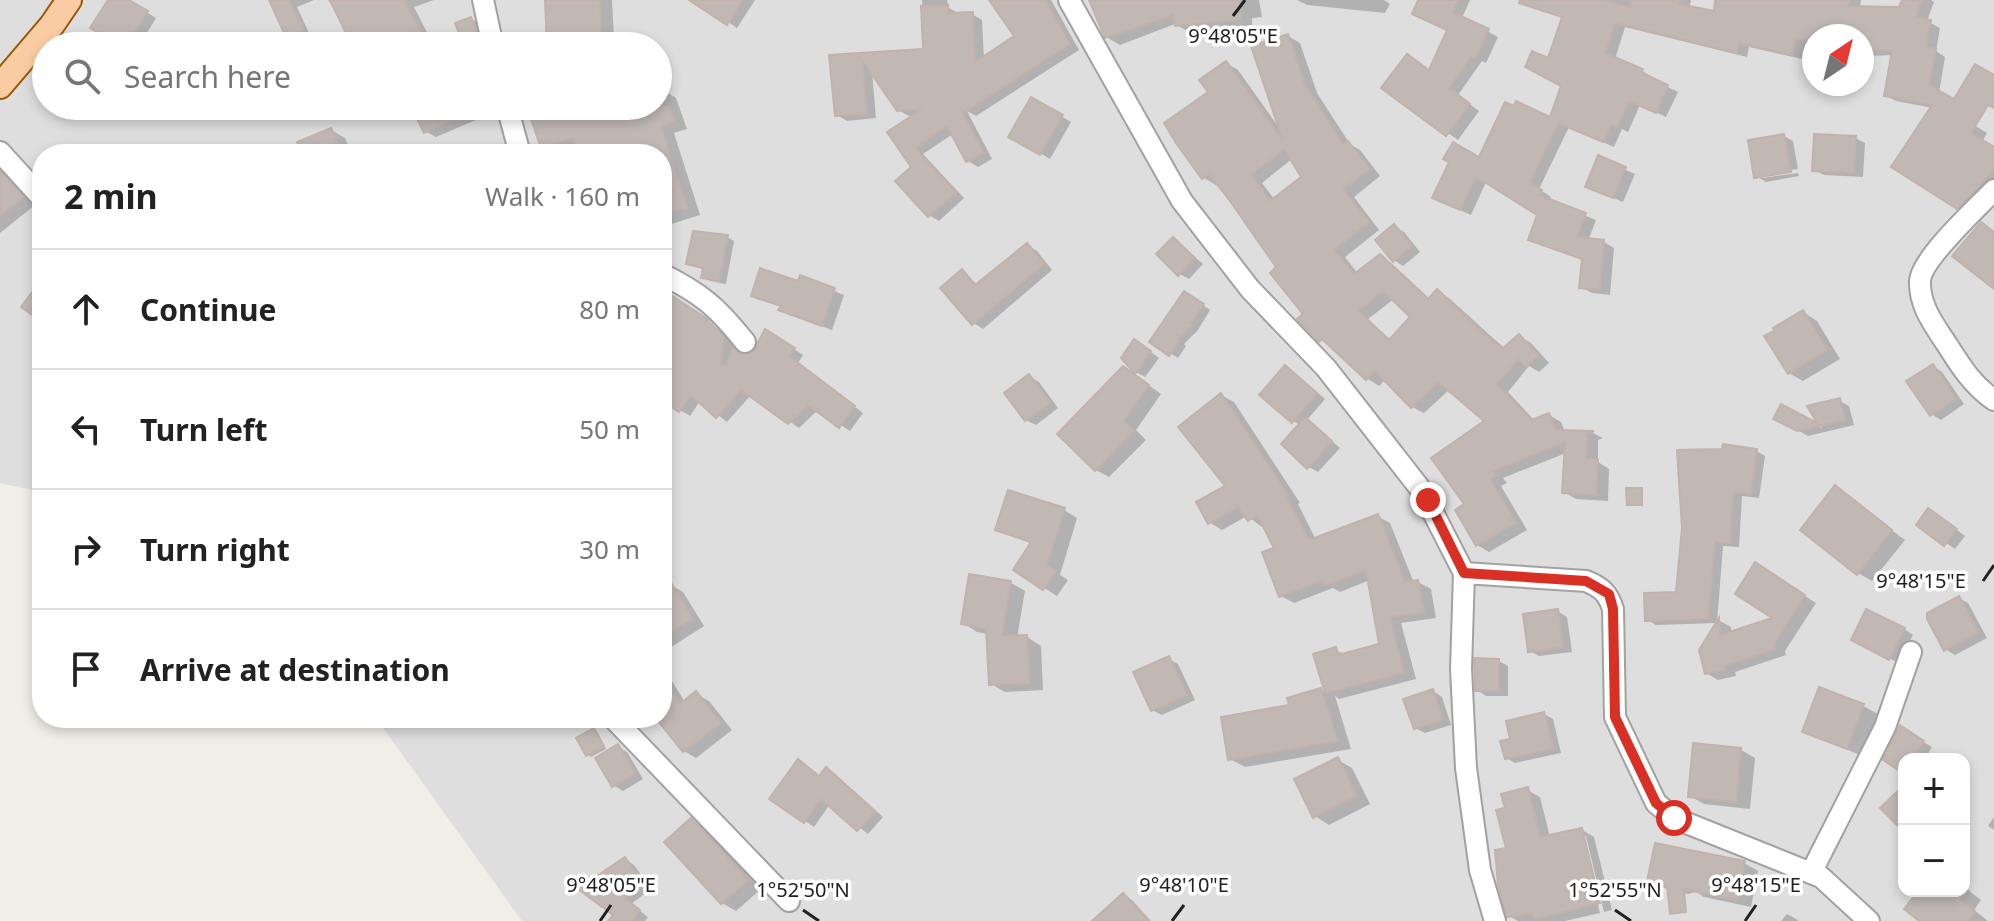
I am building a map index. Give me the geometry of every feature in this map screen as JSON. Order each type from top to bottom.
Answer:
[{"type":"main road","points":[[46,32],[69,0]]},
{"type":"main road","points":[[0,86],[32,48]]},
{"type":"street","points":[[483,0],[490,32]]},
{"type":"street","points":[[1069,0],[1182,201],[1250,289],[1326,368],[1422,491],[1464,573],[1461,669],[1466,768],[1480,870],[1495,921]]},
{"type":"street","points":[[511,120],[517,144]]},
{"type":"street","points":[[0,152],[32,187]]},
{"type":"street","points":[[1994,190],[1927,262],[1920,278],[1928,316],[1970,380],[1994,400]]},
{"type":"street","points":[[672,279],[698,292],[718,309],[745,342]]},
{"type":"street","points":[[1464,573],[1586,581],[1609,594],[1613,609],[1615,717],[1656,803],[1674,818],[1811,873],[1831,886],[1869,921]]},
{"type":"street","points":[[1811,873],[1885,727],[1911,652]]},
{"type":"street","points":[[623,728],[789,901]]},
{"type":"shaded area","points":[[0,0],[1994,0],[1994,921],[522,921],[383,728],[672,728],[672,144],[32,144],[32,490],[0,483]]},
{"type":"building","points":[[108,0],[129,0],[148,11],[135,32],[97,32],[90,28]]},
{"type":"building","points":[[269,0],[289,0],[304,32],[284,32]]},
{"type":"building","points":[[330,0],[404,0],[421,32],[345,32]]},
{"type":"building","points":[[545,0],[600,0],[601,32],[546,32]]},
{"type":"building","points":[[689,0],[743,0],[727,25]]},
{"type":"building","points":[[989,0],[1045,0],[1070,44],[964,112],[961,110],[984,153],[966,162],[947,126],[915,148],[956,192],[928,217],[895,181],[911,167],[887,132],[922,109],[897,111],[862,60],[867,114],[835,116],[829,55],[923,49],[921,6],[948,5],[948,13],[973,12],[975,62],[1014,36]]},
{"type":"building","points":[[1089,0],[1239,0],[1241,19],[1175,26],[1173,15],[1105,38]]},
{"type":"building","points":[[1418,0],[1458,0],[1452,12],[1489,29],[1475,59],[1471,57],[1449,88],[1470,104],[1446,136],[1381,88],[1407,54],[1429,70],[1447,30],[1412,14]]},
{"type":"building","points":[[1520,0],[1605,0],[1630,8],[1631,0],[1680,0],[1679,4],[1714,11],[1715,0],[1850,0],[1849,6],[1899,7],[1902,0],[1922,0],[1916,17],[1931,20],[1926,47],[1936,49],[1929,85],[1954,99],[1975,64],[1994,75],[1994,108],[1988,105],[1971,133],[1994,147],[1994,169],[1957,209],[1891,167],[1932,105],[1884,96],[1892,50],[1874,51],[1874,24],[1802,24],[1802,39],[1795,39],[1792,55],[1739,43],[1737,53],[1615,23],[1605,53],[1643,69],[1642,73],[1668,85],[1656,113],[1629,101],[1617,127],[1611,125],[1603,142],[1558,123],[1530,182],[1542,190],[1539,195],[1586,213],[1577,237],[1604,240],[1600,290],[1579,288],[1582,259],[1528,240],[1537,215],[1483,181],[1475,178],[1460,210],[1432,198],[1449,162],[1443,159],[1453,142],[1479,157],[1505,102],[1514,106],[1516,101],[1550,117],[1561,86],[1525,67],[1532,51],[1548,58],[1562,17],[1519,3]]},
{"type":"building","points":[[471,17],[476,32],[459,32],[455,23]]},
{"type":"building","points":[[1288,34],[1305,85],[1343,144],[1348,141],[1370,169],[1343,189],[1369,222],[1334,250],[1354,274],[1380,254],[1428,299],[1437,289],[1503,348],[1519,334],[1538,355],[1526,367],[1518,359],[1497,384],[1531,420],[1549,413],[1556,430],[1594,431],[1587,434],[1586,459],[1598,460],[1596,495],[1562,493],[1565,442],[1493,471],[1496,475],[1490,479],[1516,523],[1476,546],[1455,510],[1464,504],[1431,458],[1484,421],[1438,382],[1411,408],[1375,371],[1366,380],[1322,339],[1319,342],[1297,319],[1303,314],[1270,273],[1276,267],[1209,174],[1202,179],[1164,123],[1208,92],[1199,80],[1226,61],[1283,141],[1251,46]],"holes":[[[1284,149],[1301,177],[1270,201],[1251,175]],[[1383,291],[1410,317],[1389,340],[1358,311]]]},
{"type":"building","points":[[1031,97],[1063,115],[1040,155],[1008,137]]},
{"type":"building","points":[[672,115],[674,121],[661,126],[667,144],[575,144],[573,138],[554,144],[540,144],[531,120],[672,120]]},
{"type":"building","points":[[418,120],[454,120],[424,133]]},
{"type":"building","points":[[331,128],[338,144],[298,144]]},
{"type":"building","points":[[1784,134],[1791,172],[1754,178],[1748,140]]},
{"type":"building","points":[[1814,134],[1856,136],[1854,173],[1812,171]]},
{"type":"building","points":[[1598,155],[1626,167],[1613,198],[1585,187]]},
{"type":"building","points":[[672,161],[687,208],[672,212]]},
{"type":"building","points":[[0,171],[24,197],[0,216]]},
{"type":"building","points":[[1981,222],[1994,232],[1994,289],[1952,256]]},
{"type":"building","points":[[1394,224],[1412,246],[1393,262],[1375,240]]},
{"type":"building","points":[[693,231],[728,235],[719,281],[701,278],[703,268],[686,264]]},
{"type":"building","points":[[1173,237],[1195,258],[1178,276],[1156,254]]},
{"type":"building","points":[[1027,243],[1044,264],[972,325],[940,288],[962,269],[975,285]]},
{"type":"building","points":[[760,268],[798,281],[800,275],[835,288],[822,326],[778,310],[781,306],[751,296]]},
{"type":"building","points":[[1184,291],[1204,304],[1169,356],[1149,342]]},
{"type":"building","points":[[32,292],[32,315],[21,307]]},
{"type":"building","points":[[672,296],[706,318],[724,337],[721,365],[726,366],[733,347],[741,354],[753,352],[765,329],[795,348],[789,356],[855,406],[839,428],[808,405],[788,424],[741,390],[716,418],[691,395],[679,412],[672,407]]},
{"type":"building","points":[[1803,310],[1827,350],[1788,374],[1764,336]]},
{"type":"building","points":[[1134,339],[1151,351],[1135,374],[1121,358]]},
{"type":"building","points":[[1933,364],[1956,399],[1930,416],[1906,381]]},
{"type":"building","points":[[1285,365],[1317,393],[1292,423],[1259,395]]},
{"type":"building","points":[[1123,366],[1149,385],[1124,421],[1134,431],[1095,471],[1057,434]]},
{"type":"building","points":[[1029,374],[1050,403],[1025,421],[1004,393]]},
{"type":"building","points":[[1221,393],[1288,495],[1309,540],[1378,514],[1405,582],[1418,580],[1424,612],[1390,617],[1404,673],[1325,693],[1313,654],[1336,647],[1338,655],[1379,644],[1366,570],[1325,586],[1323,580],[1279,597],[1262,552],[1274,548],[1257,515],[1248,521],[1238,507],[1208,524],[1196,502],[1225,486],[1178,427]]},
{"type":"building","points":[[1840,398],[1845,420],[1797,431],[1773,419],[1781,404],[1817,423],[1807,406]]},
{"type":"building","points":[[1305,417],[1332,441],[1307,469],[1281,444]]},
{"type":"building","points":[[1723,444],[1757,449],[1751,494],[1733,492],[1730,543],[1715,542],[1708,619],[1645,621],[1644,593],[1676,592],[1682,528],[1677,450],[1722,449]]},
{"type":"building","points":[[1835,485],[1892,530],[1857,575],[1800,530]]},
{"type":"building","points":[[1626,488],[1642,488],[1642,505],[1627,505]]},
{"type":"building","points":[[1008,490],[1065,508],[1047,565],[1056,571],[1043,590],[1013,570],[1031,542],[995,530]]},
{"type":"building","points":[[1928,508],[1957,529],[1944,546],[1916,525]]},
{"type":"building","points":[[1755,562],[1805,595],[1774,644],[1775,649],[1724,666],[1725,670],[1705,674],[1699,650],[1719,618],[1720,635],[1772,618],[1735,594]]},
{"type":"building","points":[[969,574],[1011,581],[1002,636],[1027,635],[1030,683],[989,685],[986,629],[961,624]]},
{"type":"building","points":[[672,584],[693,619],[672,631]]},
{"type":"building","points":[[1959,596],[1979,632],[1944,651],[1927,619],[1927,613]]},
{"type":"building","points":[[1558,609],[1563,647],[1528,652],[1523,614]]},
{"type":"building","points":[[1866,609],[1905,628],[1889,660],[1851,640]]},
{"type":"building","points":[[1169,656],[1187,695],[1151,711],[1133,672]]},
{"type":"building","points":[[1474,658],[1499,659],[1499,691],[1475,691]]},
{"type":"building","points":[[1819,687],[1864,704],[1847,749],[1802,732]]},
{"type":"building","points":[[1321,688],[1338,741],[1228,760],[1221,717],[1289,705],[1287,698]]},
{"type":"building","points":[[1433,689],[1443,720],[1414,729],[1403,699]]},
{"type":"building","points":[[672,691],[680,704],[696,691],[721,723],[683,752],[664,728],[672,728]]},
{"type":"building","points":[[1544,712],[1554,749],[1505,759],[1500,741],[1510,739],[1506,721]]},
{"type":"building","points":[[1900,725],[1924,741],[1916,753],[1898,753],[1898,770],[1883,760]]},
{"type":"building","points":[[594,728],[604,746],[586,756],[576,738]]},
{"type":"building","points":[[1693,743],[1741,748],[1736,802],[1688,797]]},
{"type":"building","points":[[618,744],[635,773],[612,787],[595,758]]},
{"type":"building","points":[[1338,757],[1357,796],[1313,818],[1294,779]]},
{"type":"building","points":[[798,759],[819,776],[826,767],[875,811],[857,831],[821,799],[804,823],[769,799]]},
{"type":"building","points":[[1528,787],[1540,837],[1582,828],[1600,903],[1534,919],[1532,913],[1507,917],[1498,885],[1495,850],[1506,848],[1496,810],[1505,808],[1501,794]]},
{"type":"building","points":[[1898,791],[1898,826],[1880,808]]},
{"type":"building","points":[[691,818],[748,880],[721,904],[664,842]]},
{"type":"building","points":[[1655,843],[1745,861],[1737,900],[1684,889],[1686,912],[1670,914],[1667,885],[1647,881]]},
{"type":"building","points":[[625,857],[643,883],[624,898],[640,910],[633,921],[608,921],[613,915],[578,889]]},
{"type":"building","points":[[1123,893],[1149,921],[1092,921]]},
{"type":"building","points":[[1913,897],[1963,897],[1961,900],[1975,911],[1967,921],[1919,921],[1904,909]]},
{"type":"route","points":[[1428,500],[1464,573],[1586,581],[1609,594],[1613,609],[1615,717],[1656,803],[1674,818]]}]
